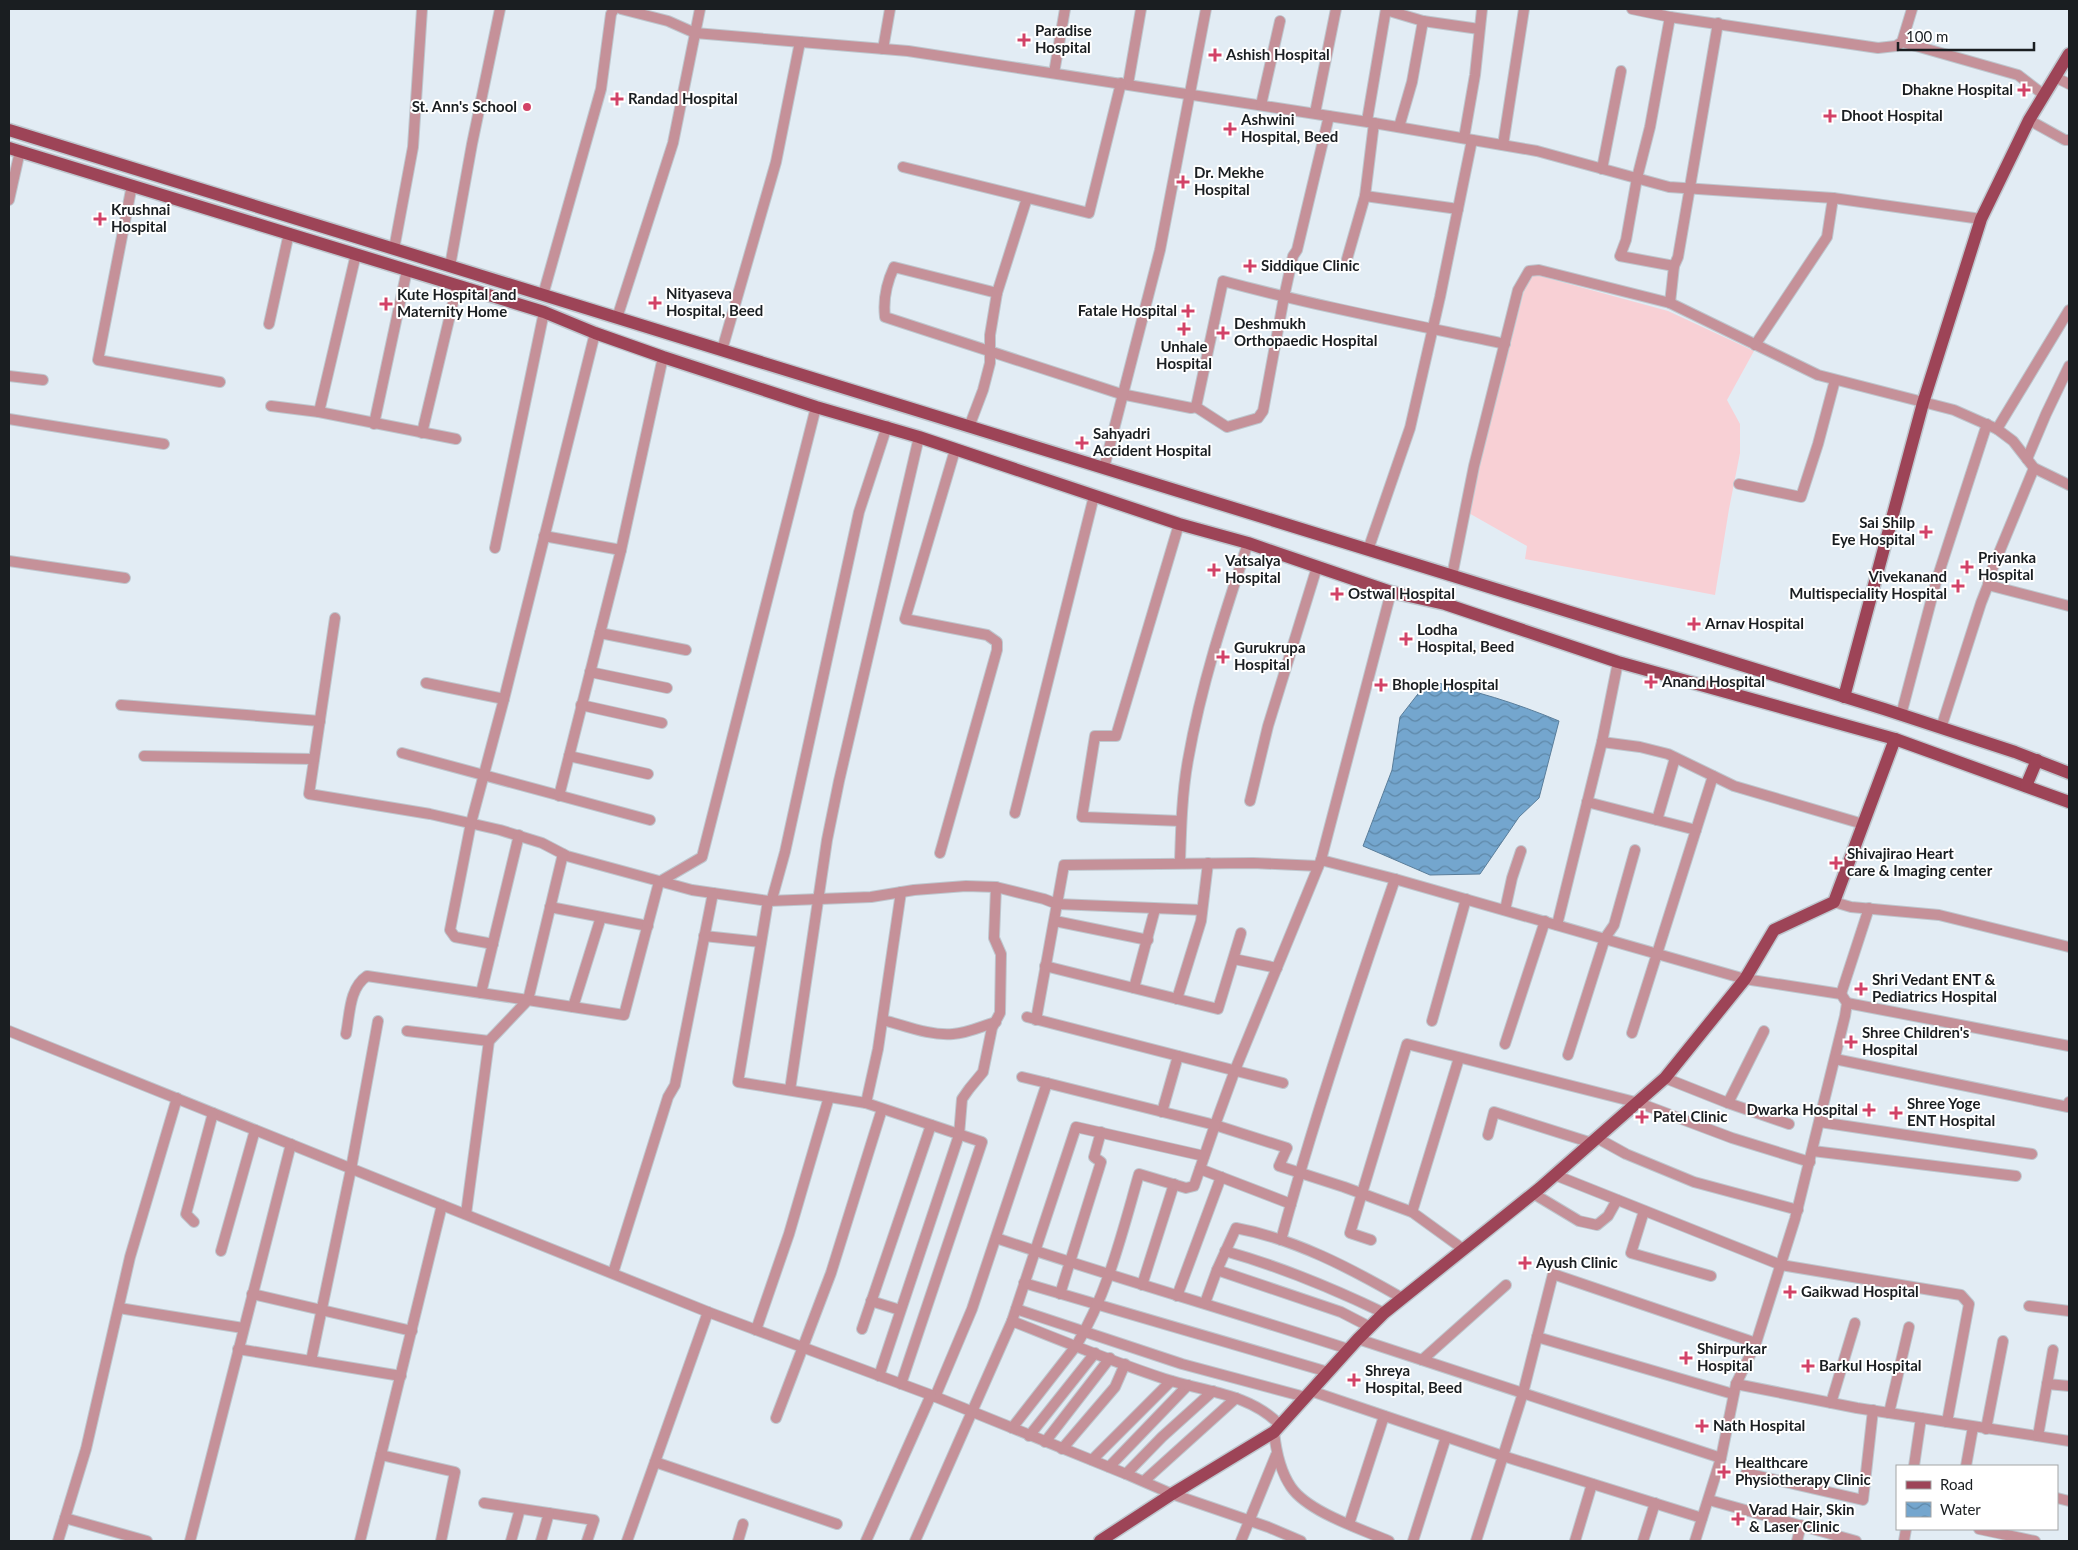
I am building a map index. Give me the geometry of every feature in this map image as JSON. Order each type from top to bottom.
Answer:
[{"type":"main road","points":[[1844,697],[1924,403],[1981,219],[2029,120],[2069,54]]},
{"type":"main road","points":[[9,130],[1844,697],[2037,760],[2069,773]]},
{"type":"main road","points":[[14,149],[544,312],[595,333],[816,407],[919,436],[955,450],[1094,496],[1248,544],[1391,592],[1445,604],[1618,662],[1895,739],[2069,802]]},
{"type":"main road","points":[[1100,1541],[1277,1429],[1348,1349],[1384,1312],[1534,1194],[1665,1078],[1744,979],[1774,930],[1834,902],[1895,739]]},
{"type":"main road","points":[[2026,786],[2037,760]]},
{"type":"street","points":[[394,249],[413,148],[422,9]]},
{"type":"street","points":[[450,266],[472,144],[500,9]]},
{"type":"street","points":[[543,295],[601,89],[611,14],[614,9]]},
{"type":"street","points":[[621,9],[668,21],[695,33],[908,50],[1371,122],[1536,151],[1670,187],[1833,198],[1981,219]]},
{"type":"street","points":[[617,318],[673,144],[700,9]]},
{"type":"street","points":[[883,48],[890,9]]},
{"type":"street","points":[[1054,73],[1065,9]]},
{"type":"street","points":[[903,167],[1089,213],[1124,84],[1141,9]]},
{"type":"street","points":[[1104,468],[1160,250],[1206,9]]},
{"type":"street","points":[[1315,113],[1336,9]]},
{"type":"street","points":[[1347,259],[1365,196],[1371,122],[1386,9],[1423,20],[1478,30]]},
{"type":"street","points":[[1368,550],[1410,428],[1458,209],[1468,139],[1478,30],[1482,9]]},
{"type":"street","points":[[1503,145],[1524,9]]},
{"type":"street","points":[[1632,9],[1670,17],[1878,48],[1896,46],[1902,42],[1912,9]]},
{"type":"street","points":[[1670,17],[1650,128],[1637,178],[1626,240],[1620,256],[1674,266]]},
{"type":"street","points":[[1399,127],[1412,82],[1423,20]]},
{"type":"street","points":[[1261,105],[1280,21]]},
{"type":"street","points":[[1670,303],[1674,266],[1678,257],[1718,23]]},
{"type":"street","points":[[722,350],[776,162],[800,42]]},
{"type":"street","points":[[1902,42],[2018,75],[2044,95]]},
{"type":"street","points":[[1602,169],[1621,71]]},
{"type":"street","points":[[2055,77],[2069,84]]},
{"type":"street","points":[[997,293],[894,266],[890,275],[884,305],[886,316],[1123,394],[1191,408],[1196,407],[1227,427],[1258,418],[1263,411],[1284,297],[1329,116]]},
{"type":"street","points":[[2029,120],[2065,140],[2069,140]]},
{"type":"street","points":[[9,200],[14,149]]},
{"type":"street","points":[[132,185],[98,360],[220,382]]},
{"type":"street","points":[[1365,196],[1458,209]]},
{"type":"street","points":[[969,427],[983,390],[990,363],[990,335],[997,293],[1027,198]]},
{"type":"street","points":[[1755,345],[1827,238],[1833,198]]},
{"type":"street","points":[[269,324],[289,233]]},
{"type":"street","points":[[319,412],[356,254]]},
{"type":"street","points":[[374,424],[407,270]]},
{"type":"street","points":[[1452,576],[1474,466],[1518,290],[1529,271],[1539,270],[1670,303],[1818,375],[1954,410],[1997,429],[2013,441],[2034,468],[2069,485]]},
{"type":"street","points":[[1196,407],[1223,281],[1284,297],[1505,344]]},
{"type":"street","points":[[422,433],[457,286]]},
{"type":"street","points":[[1997,429],[2069,310]]},
{"type":"street","points":[[495,548],[544,312]]},
{"type":"street","points":[[492,944],[455,937],[450,930],[471,823],[485,775],[595,333]]},
{"type":"street","points":[[559,796],[621,550],[663,356]]},
{"type":"street","points":[[2027,459],[2069,366]]},
{"type":"street","points":[[9,376],[43,380]]},
{"type":"street","points":[[1740,484],[1801,497],[1818,444],[1835,380]]},
{"type":"street","points":[[271,406],[319,412],[456,439]]},
{"type":"street","points":[[346,1034],[353,995],[360,980],[366,976],[624,1015],[659,882],[702,857],[816,407]]},
{"type":"street","points":[[9,419],[164,444]]},
{"type":"street","points":[[1901,715],[1936,582],[1987,424]]},
{"type":"street","points":[[887,426],[859,512],[785,852],[770,900],[761,942],[738,1082],[866,1104],[982,1142],[902,1384]]},
{"type":"street","points":[[790,1090],[827,840],[919,436]]},
{"type":"street","points":[[940,853],[997,650],[997,642],[987,635],[905,619],[955,450]]},
{"type":"street","points":[[1941,728],[1989,577],[2034,468]]},
{"type":"street","points":[[1015,813],[1094,496]]},
{"type":"street","points":[[1179,524],[1116,736],[1095,736],[1082,817],[1181,821]]},
{"type":"street","points":[[544,536],[621,550]]},
{"type":"street","points":[[1180,862],[1181,821],[1188,761],[1204,684],[1248,544]]},
{"type":"street","points":[[9,561],[125,578]]},
{"type":"street","points":[[1250,801],[1268,726],[1317,567]]},
{"type":"street","points":[[1988,585],[2069,606]]},
{"type":"street","points":[[1012,1428],[1085,1332],[1110,1274],[1139,1174],[1186,1188],[1194,1186],[1235,1070],[1319,863],[1391,592]]},
{"type":"street","points":[[335,618],[309,794],[430,814],[471,823],[519,835],[542,843],[563,854],[659,882],[713,893],[770,900],[818,899],[872,897],[901,892],[966,886],[996,888],[1058,904],[1202,910]]},
{"type":"street","points":[[600,633],[686,650]]},
{"type":"street","points":[[1557,925],[1602,742],[1618,662]]},
{"type":"street","points":[[590,672],[667,688]]},
{"type":"street","points":[[426,684],[504,699]]},
{"type":"street","points":[[121,705],[320,721]]},
{"type":"street","points":[[581,705],[662,723]]},
{"type":"street","points":[[1602,742],[1640,748],[1675,758],[1734,786],[1863,824]]},
{"type":"street","points":[[402,753],[650,820]]},
{"type":"street","points":[[144,756],[314,760]]},
{"type":"street","points":[[569,756],[648,774]]},
{"type":"street","points":[[1658,820],[1675,758]]},
{"type":"street","points":[[1632,1033],[1713,776]]},
{"type":"street","points":[[1587,802],[1696,830]]},
{"type":"street","points":[[481,993],[519,835]]},
{"type":"street","points":[[1568,1055],[1605,938],[1614,925],[1635,850]]},
{"type":"street","points":[[1505,910],[1512,878],[1521,851]]},
{"type":"street","points":[[466,1214],[489,1040],[528,1000],[563,854]]},
{"type":"street","points":[[1283,1083],[1032,1018],[1055,921],[1064,864],[1180,862],[1319,863],[1395,879],[1744,979],[1844,998],[2069,1046]]},
{"type":"street","points":[[1177,999],[1188,969],[1201,921],[1208,863]]},
{"type":"street","points":[[1281,1240],[1290,1204],[1354,999],[1395,879]]},
{"type":"street","points":[[879,1376],[959,1135],[962,1099],[968,1089],[984,1072],[992,1028],[1000,1013],[1001,954],[994,938],[996,888]]},
{"type":"street","points":[[866,1104],[883,1020],[901,892]]},
{"type":"street","points":[[613,1274],[668,1097],[675,1085],[713,893]]},
{"type":"street","points":[[1432,1021],[1466,899]]},
{"type":"street","points":[[1834,902],[1851,907],[1939,915],[2069,947]]},
{"type":"street","points":[[550,907],[648,926]]},
{"type":"street","points":[[1695,1541],[1721,1458],[1736,1384],[1756,1343],[1798,1210],[1835,1059],[1844,998],[1869,908]]},
{"type":"street","points":[[1134,988],[1155,909]]},
{"type":"street","points":[[573,1007],[601,917]]},
{"type":"street","points":[[1055,921],[1148,940]]},
{"type":"street","points":[[1505,1044],[1545,921]]},
{"type":"street","points":[[1044,966],[1218,1009],[1241,933]]},
{"type":"street","points":[[704,936],[761,942]]},
{"type":"street","points":[[1234,959],[1277,968]]},
{"type":"street","points":[[883,1020],[938,1034],[954,1034],[996,1022]]},
{"type":"street","points":[[310,1361],[352,1169],[378,1021]]},
{"type":"street","points":[[9,1031],[708,1312],[933,1396],[1172,1494],[1248,1520],[1298,1541]]},
{"type":"street","points":[[407,1031],[489,1040]]},
{"type":"street","points":[[1728,1103],[1764,1031]]},
{"type":"street","points":[[1371,1240],[1350,1233],[1406,1044],[1638,1103],[1732,1138],[1812,1156],[2016,1176]]},
{"type":"street","points":[[1162,1112],[1178,1056]]},
{"type":"street","points":[[1412,1212],[1459,1058]]},
{"type":"street","points":[[1835,1059],[2068,1107],[2069,1102]]},
{"type":"street","points":[[1022,1077],[1215,1126],[1287,1148],[1279,1166],[1412,1212],[1463,1249]]},
{"type":"street","points":[[1665,1078],[1728,1103],[1789,1124]]},
{"type":"street","points":[[866,1541],[972,1310],[1047,1083]]},
{"type":"street","points":[[756,1330],[788,1234],[829,1097]]},
{"type":"street","points":[[58,1541],[86,1449],[130,1257],[176,1098]]},
{"type":"street","points":[[776,1418],[830,1273],[882,1109]]},
{"type":"street","points":[[1488,1135],[1494,1112],[1595,1141],[1694,1182],[1798,1210]]},
{"type":"street","points":[[194,1222],[186,1214],[213,1113]]},
{"type":"street","points":[[1820,1122],[2032,1154]]},
{"type":"street","points":[[862,1329],[931,1125]]},
{"type":"street","points":[[915,1541],[1012,1322],[1076,1127],[1204,1156]]},
{"type":"street","points":[[221,1251],[255,1130]]},
{"type":"street","points":[[1060,1294],[1101,1162],[1094,1157],[1101,1132]]},
{"type":"street","points":[[190,1541],[291,1144]]},
{"type":"street","points":[[1200,1170],[1290,1204]]},
{"type":"street","points":[[1555,1175],[1781,1265],[1961,1295],[1969,1304],[1947,1422]]},
{"type":"street","points":[[1178,1296],[1220,1177]]},
{"type":"street","points":[[1142,1285],[1174,1184]]},
{"type":"street","points":[[1534,1194],[1579,1221],[1597,1225],[1608,1216],[1617,1200]]},
{"type":"street","points":[[360,1541],[442,1205]]},
{"type":"street","points":[[1644,1211],[1631,1253],[1711,1276]]},
{"type":"street","points":[[1205,1303],[1217,1270],[1236,1228],[1281,1240],[1356,1271],[1402,1298]]},
{"type":"street","points":[[996,1238],[1070,1263],[1205,1303],[1348,1349]]},
{"type":"street","points":[[1225,1251],[1268,1263],[1319,1282],[1384,1312]]},
{"type":"street","points":[[1217,1270],[1341,1312],[1370,1327]]},
{"type":"street","points":[[1476,1541],[1523,1393],[1553,1274],[1756,1343]]},
{"type":"street","points":[[1024,1283],[1328,1372]]},
{"type":"street","points":[[1422,1360],[1506,1285]]},
{"type":"street","points":[[252,1294],[412,1331]]},
{"type":"street","points":[[871,1301],[900,1310]]},
{"type":"street","points":[[2030,1306],[2069,1311]]},
{"type":"street","points":[[119,1308],[243,1328]]},
{"type":"street","points":[[1016,1309],[1182,1364],[1308,1394],[1384,1416],[1502,1456],[1702,1518]]},
{"type":"street","points":[[627,1541],[708,1312]]},
{"type":"street","points":[[1012,1322],[1171,1381],[1236,1398],[1268,1412],[1277,1429],[1276,1456],[1248,1520],[1241,1541]]},
{"type":"street","points":[[1831,1403],[1855,1323]]},
{"type":"street","points":[[1889,1413],[1909,1326]]},
{"type":"street","points":[[1537,1337],[1733,1394]]},
{"type":"street","points":[[1358,1339],[1721,1458]]},
{"type":"street","points":[[1986,1429],[2003,1341]]},
{"type":"street","points":[[238,1349],[401,1376]]},
{"type":"street","points":[[2038,1436],[2053,1350]]},
{"type":"street","points":[[1030,1436],[1096,1353]]},
{"type":"street","points":[[1046,1442],[1110,1358]]},
{"type":"street","points":[[1062,1448],[1115,1387],[1125,1364]]},
{"type":"street","points":[[1092,1460],[1171,1381]]},
{"type":"street","points":[[1736,1384],[1889,1413],[2069,1441]]},
{"type":"street","points":[[2047,1384],[2069,1386]]},
{"type":"street","points":[[1109,1467],[1188,1385]]},
{"type":"street","points":[[1126,1474],[1162,1436],[1213,1391]]},
{"type":"street","points":[[1144,1481],[1236,1398]]},
{"type":"street","points":[[1746,1473],[1862,1500],[1873,1410]]},
{"type":"street","points":[[1350,1524],[1384,1416]]},
{"type":"street","points":[[1914,1465],[1921,1418]]},
{"type":"street","points":[[1966,1465],[1973,1427]]},
{"type":"street","points":[[1414,1541],[1446,1437]]},
{"type":"street","points":[[381,1456],[455,1472],[441,1541]]},
{"type":"street","points":[[1276,1456],[1291,1488],[1314,1509],[1389,1541]]},
{"type":"street","points":[[655,1462],[837,1524]]},
{"type":"street","points":[[1575,1541],[1592,1484]]},
{"type":"street","points":[[1709,1500],[1856,1541]]},
{"type":"street","points":[[484,1503],[594,1520],[587,1541]]},
{"type":"street","points":[[1643,1541],[1655,1503]]},
{"type":"street","points":[[511,1541],[520,1509]]},
{"type":"street","points":[[541,1541],[549,1513]]},
{"type":"street","points":[[65,1518],[147,1541]]},
{"type":"street","points":[[738,1541],[744,1524]]},
{"type":"street","points":[[1797,1541],[1801,1525]]},
{"type":"street","points":[[1984,1530],[2035,1541]]},
{"type":"shaded area","points":[[1536,275],[1668,311],[1754,351],[1727,400],[1740,424],[1740,453],[1715,595],[1525,559],[1527,546],[1467,512],[1527,279]]},
{"type":"water","points":[[1428,681],[1495,698],[1559,721],[1539,798],[1519,817],[1480,874],[1430,875],[1363,846],[1392,770],[1400,717]]},
{"type":"place","name":"Paradise Hospital","points":[[1024,40]]},
{"type":"place","name":"Ashish Hospital","points":[[1215,55]]},
{"type":"place","name":"Dhakne Hospital","points":[[2024,90]]},
{"type":"place","name":"Randad Hospital","points":[[617,99]]},
{"type":"place","name":"St. Ann's School","points":[[527,107]]},
{"type":"place","name":"Dhoot Hospital","points":[[1830,116]]},
{"type":"place","name":"Ashwini Hospital, Beed","points":[[1230,129]]},
{"type":"place","name":"Dr. Mekhe Hospital","points":[[1183,182]]},
{"type":"place","name":"Krushnai Hospital","points":[[100,219]]},
{"type":"place","name":"Siddique Clinic","points":[[1250,266]]},
{"type":"place","name":"Nityaseva Hospital, Beed","points":[[655,303]]},
{"type":"place","name":"Kute Hospital and Maternity Home","points":[[386,304]]},
{"type":"place","name":"Fatale Hospital","points":[[1188,311]]},
{"type":"place","name":"Unhale Hospital","points":[[1184,329]]},
{"type":"place","name":"Deshmukh Orthopaedic Hospital","points":[[1223,333]]},
{"type":"place","name":"Sahyadri Accident Hospital","points":[[1082,443]]},
{"type":"place","name":"Sai Shilp Eye Hospital","points":[[1926,532]]},
{"type":"place","name":"Priyanka Hospital","points":[[1967,567]]},
{"type":"place","name":"Vatsalya Hospital","points":[[1214,570]]},
{"type":"place","name":"Vivekanand Multispeciality Hospital","points":[[1958,586]]},
{"type":"place","name":"Ostwal Hospital","points":[[1337,594]]},
{"type":"place","name":"Arnav Hospital","points":[[1694,624]]},
{"type":"place","name":"Lodha Hospital, Beed","points":[[1406,639]]},
{"type":"place","name":"Gurukrupa Hospital","points":[[1223,657]]},
{"type":"place","name":"Anand Hospital","points":[[1651,682]]},
{"type":"place","name":"Bhople Hospital","points":[[1381,685]]},
{"type":"place","name":"Shivajirao Heart care & Imaging center","points":[[1836,863]]},
{"type":"place","name":"Shri Vedant ENT & Pediatrics Hospital","points":[[1861,989]]},
{"type":"place","name":"Shree Children's Hospital","points":[[1851,1042]]},
{"type":"place","name":"Dwarka Hospital","points":[[1869,1110]]},
{"type":"place","name":"Shree Yoge ENT Hospital","points":[[1896,1113]]},
{"type":"place","name":"Patel Clinic","points":[[1642,1117]]},
{"type":"place","name":"Ayush Clinic","points":[[1525,1263]]},
{"type":"place","name":"Gaikwad Hospital","points":[[1790,1292]]},
{"type":"place","name":"Shirpurkar Hospital","points":[[1686,1358]]},
{"type":"place","name":"Barkul Hospital","points":[[1808,1366]]},
{"type":"place","name":"Shreya Hospital, Beed","points":[[1354,1380]]},
{"type":"place","name":"Nath Hospital","points":[[1702,1426]]},
{"type":"place","name":"Healthcare Physiotherapy Clinic","points":[[1724,1472]]},
{"type":"place","name":"Varad Hair, Skin & Laser Clinic","points":[[1738,1519]]}]
